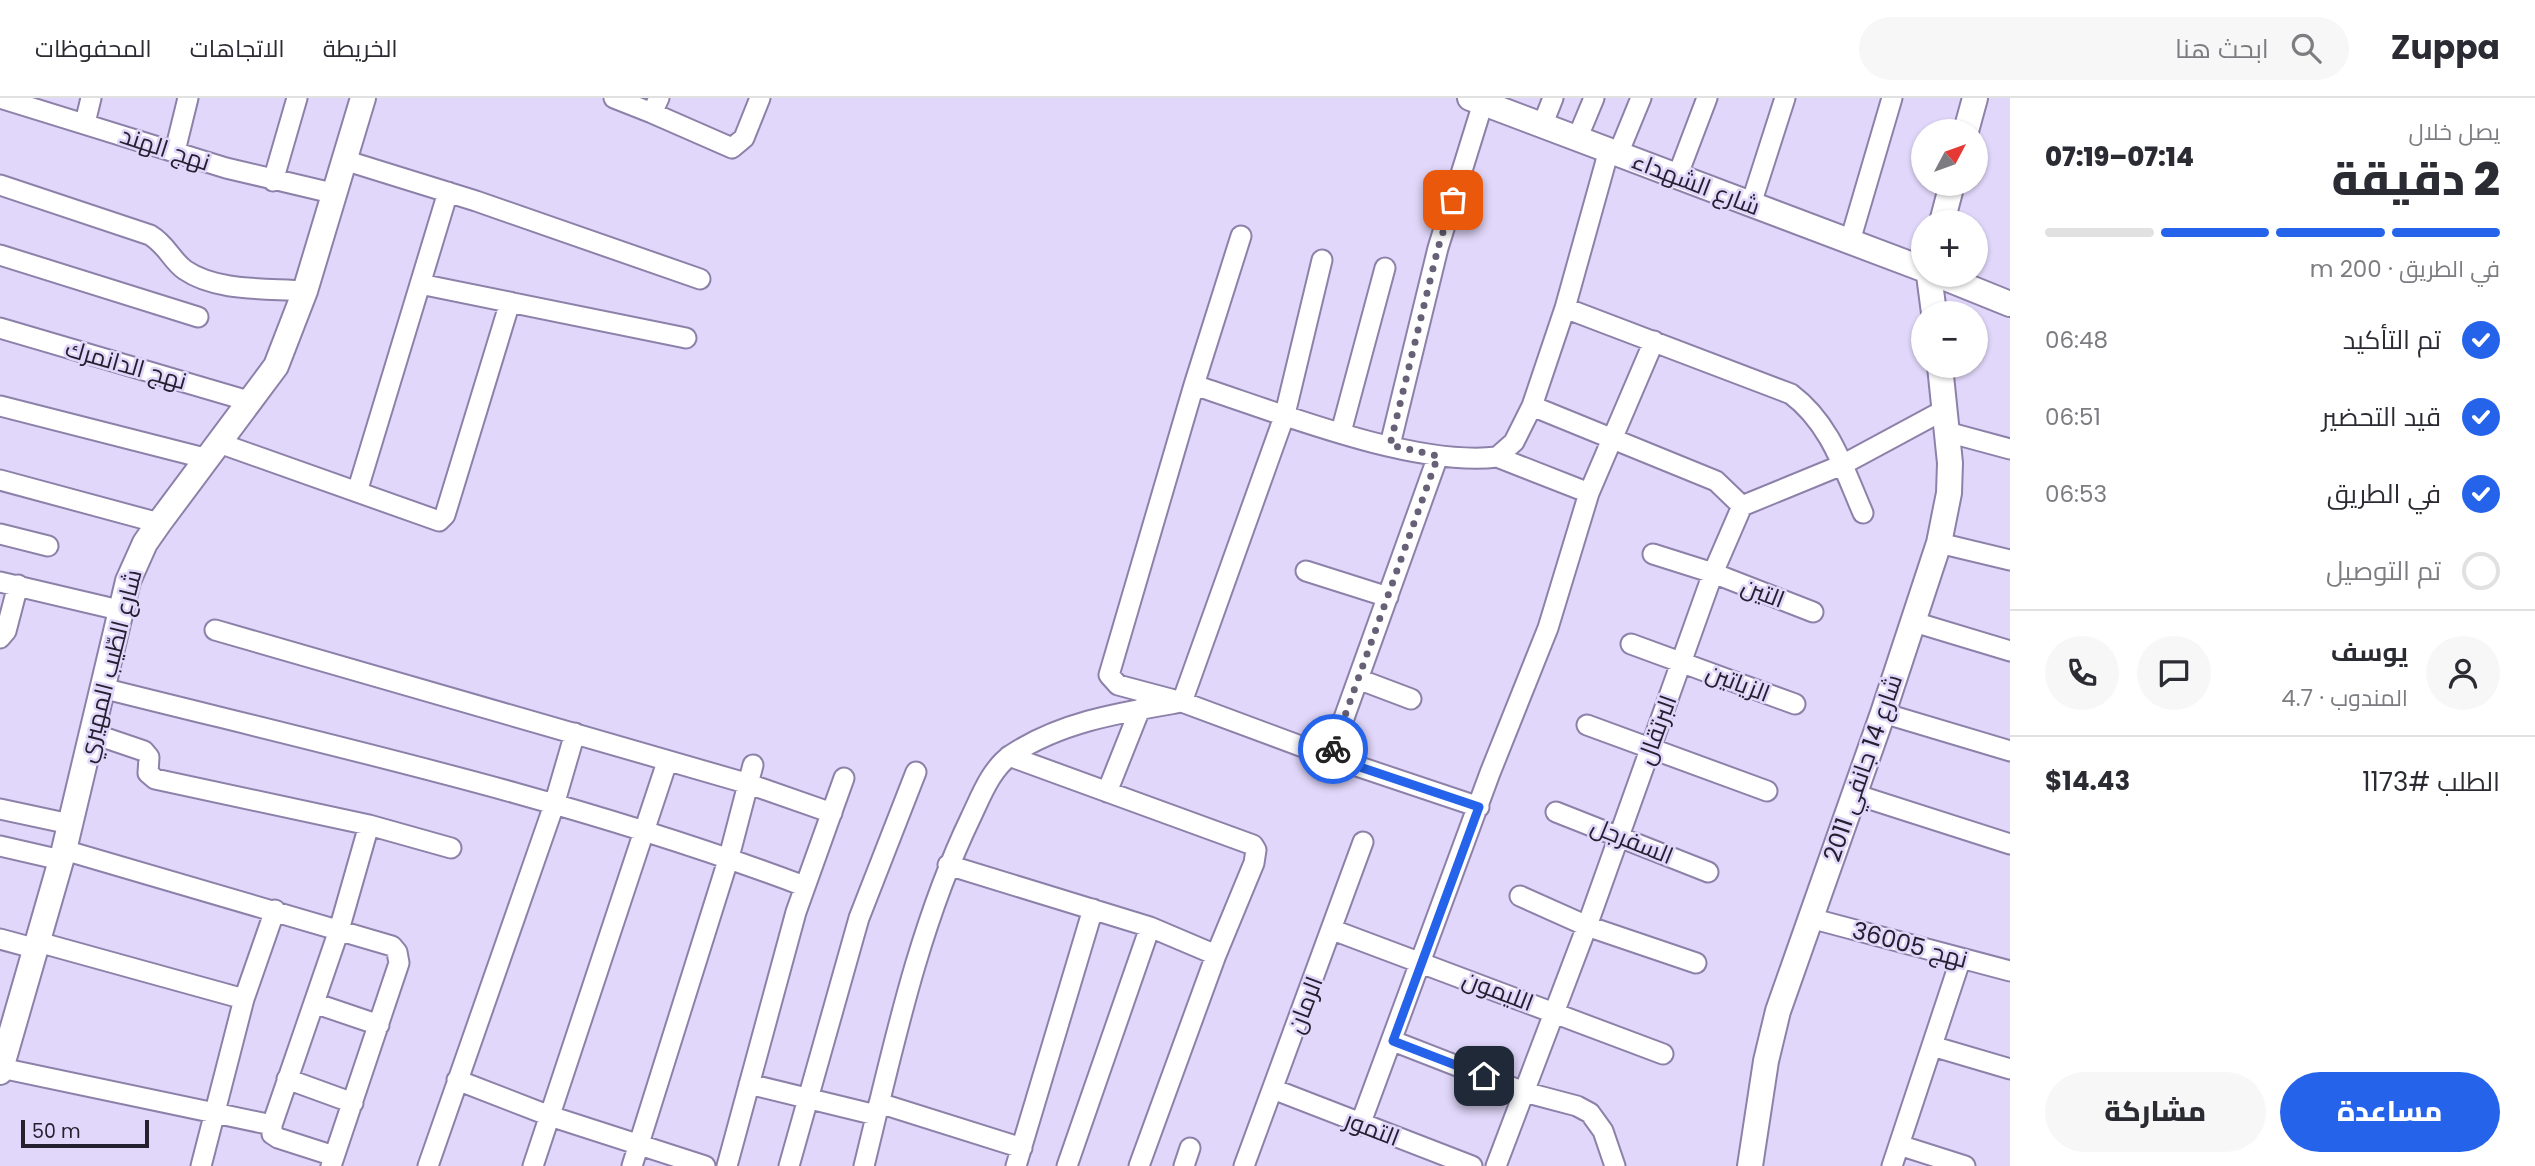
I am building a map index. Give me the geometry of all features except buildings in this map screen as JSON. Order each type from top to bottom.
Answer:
[{"type":"street","name":"نهج الهند","points":[[0,98],[273,181],[332,193]]},
{"type":"street","points":[[85,123],[91,98]]},
{"type":"street","points":[[175,151],[188,98]]},
{"type":"street","points":[[273,181],[297,98]]},
{"type":"street","name":"شارع الطّيب المهيري","points":[[1,1070],[6,1029],[37,946],[70,824],[119,610],[136,560],[159,523],[252,402],[276,366],[304,291],[363,98]]},
{"type":"street","points":[[614,98],[655,106],[732,148],[744,138],[760,98]]},
{"type":"street","points":[[1542,126],[1553,98]]},
{"type":"street","points":[[1577,139],[1594,98]]},
{"type":"street","points":[[1497,457],[1514,442],[1532,406],[1614,152],[1641,98]]},
{"type":"street","points":[[1677,177],[1707,98]]},
{"type":"street","points":[[1751,204],[1785,98]]},
{"type":"street","points":[[1850,241],[1892,98]]},
{"type":"street","points":[[1969,119],[1975,98]]},
{"type":"street","points":[[1390,445],[1476,100]]},
{"type":"street","name":"شارع الشهداء","points":[[1476,100],[1911,264]]},
{"type":"street","points":[[344,160],[448,192],[700,279]]},
{"type":"street","points":[[0,185],[150,235],[169,249],[183,269],[195,275],[221,284],[304,291]]},
{"type":"street","points":[[357,492],[448,192]]},
{"type":"street","points":[[1241,236],[1194,385],[1110,675],[1118,685],[1182,702],[1330,757],[1479,807]]},
{"type":"street","points":[[0,255],[198,317]]},
{"type":"street","points":[[1182,702],[1285,414],[1322,260]]},
{"type":"street","points":[[1341,432],[1385,268]]},
{"type":"street","points":[[420,284],[687,338]]},
{"type":"street","points":[[1968,287],[2010,304]]},
{"type":"street","points":[[0,406],[214,451],[357,492],[436,522],[442,519],[510,302]]},
{"type":"street","points":[[1565,308],[1791,394],[1818,417],[1863,513]]},
{"type":"street","name":"نهج الدانمرك","points":[[0,328],[252,402]]},
{"type":"street","points":[[1360,1125],[1548,628],[1589,493],[1654,341]]},
{"type":"street","name":"شارع 14 جانفي 2011","points":[[1749,1166],[1766,1061],[1778,1011],[1883,713],[1939,543],[1949,493],[1941,378]]},
{"type":"street","points":[[1194,385],[1390,445],[1438,456],[1497,457],[1589,493]]},
{"type":"street","points":[[1532,406],[1716,481],[1742,506],[1945,421],[2010,449]]},
{"type":"street","points":[[1330,757],[1438,456]]},
{"type":"street","points":[[0,481],[159,523]]},
{"type":"street","name":"البرتقال","points":[[1496,1166],[1587,926],[1713,573],[1742,506]]},
{"type":"street","points":[[0,534],[48,546]]},
{"type":"street","points":[[1939,543],[2010,560]]},
{"type":"street","name":"التين","points":[[1653,554],[1713,573],[1813,612]]},
{"type":"street","points":[[1306,571],[1388,597]]},
{"type":"street","points":[[0,638],[6,631],[9,584],[119,610]]},
{"type":"street","points":[[1914,622],[2010,652]]},
{"type":"street","points":[[215,630],[667,762],[751,775],[832,813]]},
{"type":"street","name":"الزياتين","points":[[1631,644],[1795,704]]},
{"type":"street","points":[[1358,679],[1411,699]]},
{"type":"street","points":[[102,688],[554,805],[729,858],[804,886]]},
{"type":"street","points":[[864,1166],[914,970],[948,865],[986,786],[1009,756],[1061,730],[1140,709],[1182,702]]},
{"type":"street","points":[[1107,792],[1140,709]]},
{"type":"street","points":[[1883,713],[2010,751]]},
{"type":"street","points":[[1587,725],[1767,792]]},
{"type":"street","points":[[91,733],[145,751],[149,757],[148,773],[155,779],[369,825],[451,848]]},
{"type":"street","points":[[429,1166],[554,805],[575,733]]},
{"type":"street","points":[[1009,756],[1253,845],[1256,850],[1254,863],[1216,955],[1139,1166]]},
{"type":"street","points":[[533,1166],[667,762]]},
{"type":"street","points":[[789,1166],[868,889],[916,772]]},
{"type":"street","points":[[632,1166],[729,858],[751,775]]},
{"type":"street","points":[[727,1166],[804,886],[844,779]]},
{"type":"street","points":[[1854,794],[2010,844]]},
{"type":"street","points":[[0,809],[70,824]]},
{"type":"street","name":"السفرجل","points":[[1556,812],[1620,835],[1708,872]]},
{"type":"street","points":[[0,846],[62,855],[275,910],[339,930],[391,946],[397,952],[399,963],[333,1161],[278,1138],[272,1134],[272,1125],[339,930],[369,825]]},
{"type":"street","name":"الرمان","points":[[1244,1166],[1333,930],[1363,842]]},
{"type":"street","points":[[948,865],[1150,927],[1216,955]]},
{"type":"street","points":[[1520,896],[1587,926],[1696,964]]},
{"type":"street","points":[[749,1084],[807,1099],[878,1109],[1019,1157],[1093,909]]},
{"type":"street","points":[[201,1166],[244,999],[275,910]]},
{"type":"street","name":"نهج 36005","points":[[1810,919],[2010,971]]},
{"type":"street","points":[[1067,1166],[1150,927]]},
{"type":"street","name":"الليمون","points":[[1333,930],[1422,961],[1663,1054]]},
{"type":"street","points":[[0,939],[244,999]]},
{"type":"street","points":[[1892,1166],[1961,958]]},
{"type":"street","points":[[314,1003],[379,1025]]},
{"type":"street","points":[[1393,1041],[1524,1092],[1565,1101],[1590,1113],[1603,1131],[1615,1166]]},
{"type":"street","points":[[1932,1046],[2010,1069]]},
{"type":"street","points":[[1,1070],[272,1125]]},
{"type":"street","points":[[287,1079],[353,1103]]},
{"type":"street","points":[[457,1080],[550,1116],[705,1166]]},
{"type":"street","name":"التمور","points":[[1273,1089],[1360,1125],[1472,1166]]},
{"type":"street","points":[[1899,1145],[1965,1166]]},
{"type":"way so far","points":[[1333,749],[1438,456],[1390,445],[1438,248],[1453,200]]},
{"type":"route","points":[[1333,749],[1330,757],[1479,807],[1393,1041],[1484,1076]]}]
